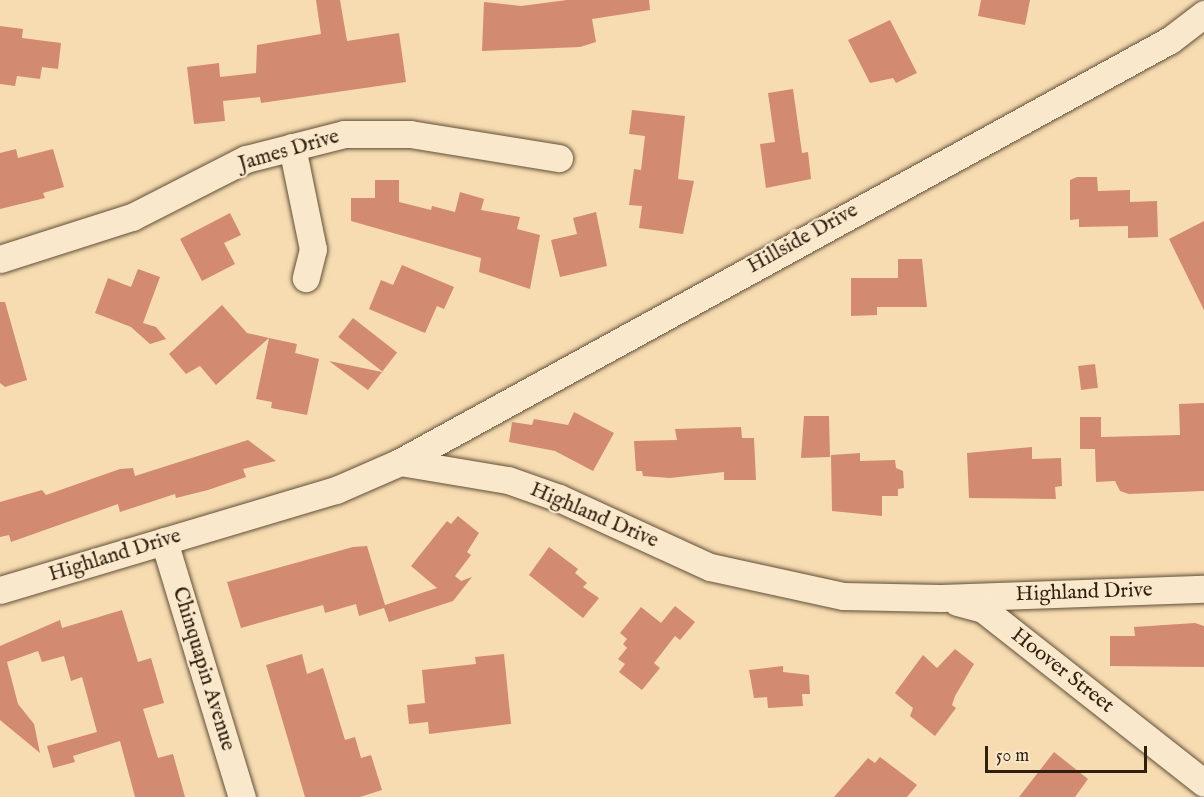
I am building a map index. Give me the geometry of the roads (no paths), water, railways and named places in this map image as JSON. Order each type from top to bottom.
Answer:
[{"type":"street","name":"Hillside Drive","points":[[400,462],[1170,40],[1204,14]]},
{"type":"street","name":"James Drive","points":[[0,259],[132,217],[246,159],[345,134],[410,134],[559,158]]},
{"type":"street","points":[[292,147],[313,249],[306,278]]},
{"type":"street","name":"Highland Drive","points":[[0,590],[336,490],[400,462],[508,480],[559,498],[710,567],[843,596],[941,598],[1204,589]]},
{"type":"street","name":"Chinquapin Avenue","points":[[164,541],[242,797]]},
{"type":"street","name":"Hoover Street","points":[[941,598],[983,609],[1204,783]]}]
